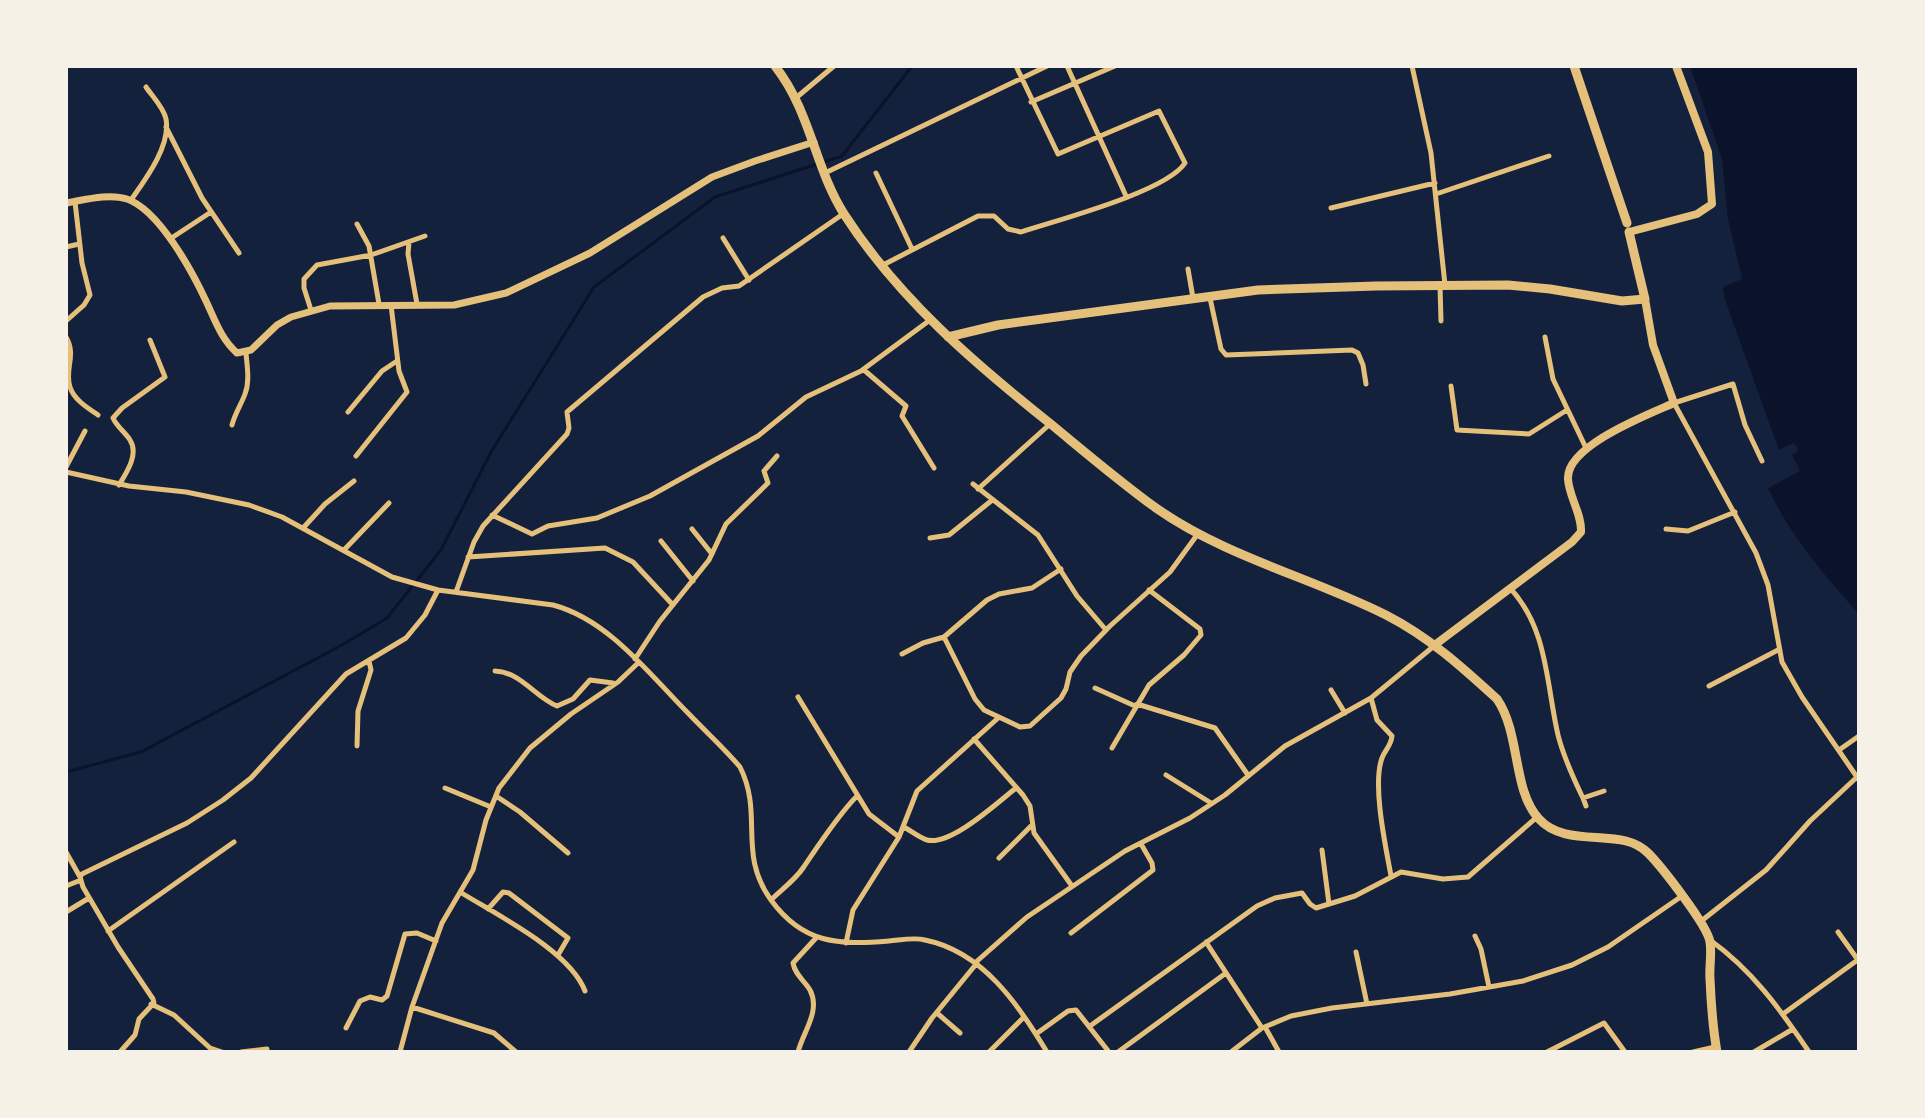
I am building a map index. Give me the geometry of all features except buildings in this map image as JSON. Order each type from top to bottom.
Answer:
[{"type":"highway","points":[[775,66],[797,97],[844,213],[883,265],[948,337],[1118,479],[1197,535],[1385,615],[1436,644],[1504,709],[1526,794],[1537,817],[1547,826],[1573,836],[1612,839],[1639,846],[1647,852],[1682,896],[1710,940],[1710,980],[1717,1049]]},
{"type":"highway","points":[[948,337],[998,325],[1285,289],[1508,285],[1622,301],[1645,299],[1628,228],[1574,66]]},
{"type":"main road","points":[[1628,228],[1697,214],[1712,204],[1708,152],[1676,66]]},
{"type":"main road","points":[[1436,644],[1572,542],[1581,532],[1567,475],[1574,458],[1638,419],[1674,403],[1653,345],[1645,299]]},
{"type":"street","points":[[797,97],[834,66]]},
{"type":"street","points":[[883,265],[985,214],[994,216],[1008,229],[1021,232],[1126,196],[1180,169],[1184,158],[1159,111],[1058,154],[1016,66]]},
{"type":"street","points":[[825,172],[1047,66]]},
{"type":"street","points":[[1067,66],[1126,196]]},
{"type":"street","points":[[1031,102],[1115,66]]},
{"type":"street","points":[[1412,66],[1435,183],[1443,285],[1441,321]]},
{"type":"street","points":[[131,200],[154,169],[166,127],[166,116],[146,87]]},
{"type":"street","points":[[166,127],[211,212],[239,253]]},
{"type":"street","points":[[66,203],[115,197],[131,200],[163,228],[189,267],[224,340],[237,353],[246,353],[277,325],[311,310],[379,304],[454,305],[506,293],[590,253],[712,177],[815,145]]},
{"type":"street","points":[[1436,194],[1549,156]]},
{"type":"street","points":[[876,173],[912,249]]},
{"type":"street","points":[[1331,208],[1435,183]]},
{"type":"street","points":[[66,321],[90,295],[79,244],[75,202]]},
{"type":"street","points":[[170,239],[211,212]]},
{"type":"street","points":[[456,592],[474,542],[492,515],[567,434],[570,409],[703,297],[722,288],[739,286],[844,213]]},
{"type":"street","points":[[357,224],[371,255],[379,304]]},
{"type":"street","points":[[311,310],[304,279],[317,265],[371,255],[425,236]]},
{"type":"street","points":[[723,238],[749,280]]},
{"type":"street","points":[[409,241],[408,254],[417,304]]},
{"type":"street","points":[[66,247],[79,244]]},
{"type":"street","points":[[1188,269],[1194,299]]},
{"type":"street","points":[[1210,297],[1221,349],[1226,355],[1352,350],[1358,353],[1363,365],[1366,384]]},
{"type":"street","points":[[356,456],[407,392],[397,361],[391,304]]},
{"type":"street","points":[[492,515],[532,534],[548,526],[597,518],[633,504],[758,436],[806,397],[864,369],[930,320]]},
{"type":"street","points":[[66,337],[72,352],[71,390],[80,402],[98,415]]},
{"type":"street","points":[[1545,337],[1553,379],[1586,448]]},
{"type":"street","points":[[119,485],[129,469],[133,453],[130,441],[113,418],[165,377],[150,340]]},
{"type":"street","points":[[232,425],[246,392],[246,353]]},
{"type":"street","points":[[348,412],[382,371],[397,361]]},
{"type":"street","points":[[864,369],[906,406],[902,416],[934,468]]},
{"type":"street","points":[[1700,922],[1766,870],[1810,821],[1858,779],[1782,662],[1766,577],[1735,512],[1674,403],[1733,384],[1745,425],[1762,461]]},
{"type":"street","points":[[1451,386],[1457,430],[1529,434],[1567,410]]},
{"type":"street","points":[[1050,424],[976,486],[991,501],[1038,535],[1077,596],[1106,630]]},
{"type":"street","points":[[85,431],[66,470],[119,485],[240,502],[275,513],[304,527],[392,577],[438,590],[566,609],[597,626],[637,661],[740,767],[749,789],[753,867],[760,885],[797,928],[816,938],[846,943],[926,940],[976,962],[993,977],[1047,1052]]},
{"type":"street","points":[[400,1052],[412,1007],[442,923],[473,870],[491,807],[511,770],[530,748],[571,714],[618,682],[637,661],[673,605],[712,554],[726,524],[768,483],[764,471],[777,456]]},
{"type":"street","points":[[304,527],[325,504],[354,481]]},
{"type":"street","points":[[930,538],[949,535],[991,501]]},
{"type":"street","points":[[344,550],[389,503]]},
{"type":"street","points":[[1666,529],[1688,531],[1735,512]]},
{"type":"street","points":[[692,529],[712,554]]},
{"type":"street","points":[[944,637],[975,699],[984,710],[997,719],[1025,728],[1036,722],[1061,698],[1073,666],[1106,630],[1170,572],[1197,535]]},
{"type":"street","points":[[661,541],[693,581]]},
{"type":"street","points":[[468,557],[605,548],[633,562],[673,605]]},
{"type":"street","points":[[902,654],[944,637],[987,600],[999,594],[1032,588],[1061,569]]},
{"type":"street","points":[[1509,588],[1524,604],[1535,623],[1559,738],[1586,806]]},
{"type":"street","points":[[66,886],[91,868],[187,823],[223,800],[261,767],[346,674],[406,638],[425,615],[438,590]]},
{"type":"street","points":[[1112,748],[1149,685],[1184,655],[1201,635],[1200,629],[1149,590]]},
{"type":"street","points":[[911,1051],[976,962],[1018,923],[1115,857],[1190,818],[1294,741],[1371,698],[1436,644]]},
{"type":"street","points":[[1709,686],[1778,650]]},
{"type":"street","points":[[357,746],[358,711],[371,670],[369,661]]},
{"type":"street","points":[[495,671],[502,671],[527,684],[557,706],[573,699],[590,680],[610,684],[618,682]]},
{"type":"street","points":[[1095,688],[1136,705],[1215,728],[1248,775]]},
{"type":"street","points":[[1331,690],[1345,713]]},
{"type":"street","points":[[798,697],[857,796],[876,821],[899,837]]},
{"type":"street","points":[[1371,698],[1377,720],[1392,736],[1382,758],[1379,790],[1391,876]]},
{"type":"street","points":[[846,943],[851,917],[859,898],[899,837],[917,791],[997,719]]},
{"type":"street","points":[[1839,750],[1859,736]]},
{"type":"street","points":[[974,739],[1030,806],[1031,826],[1072,886]]},
{"type":"street","points":[[1166,775],[1212,803]]},
{"type":"street","points":[[445,788],[491,807]]},
{"type":"street","points":[[904,827],[925,839],[939,839],[976,821],[1016,788]]},
{"type":"street","points":[[1583,798],[1604,791]]},
{"type":"street","points":[[496,796],[568,853]]},
{"type":"street","points":[[771,900],[803,869],[807,858],[857,796]]},
{"type":"street","points":[[1090,1026],[1246,912],[1275,898],[1302,893],[1313,907],[1355,896],[1391,876],[1408,871],[1443,879],[1468,877],[1537,817]]},
{"type":"street","points":[[999,858],[1031,826]]},
{"type":"street","points":[[108,931],[234,842]]},
{"type":"street","points":[[1071,933],[1153,870],[1141,844]]},
{"type":"street","points":[[1322,850],[1329,904]]},
{"type":"street","points":[[66,852],[108,931],[153,999],[154,1003],[139,1019],[135,1035],[120,1052]]},
{"type":"street","points":[[460,892],[558,955],[580,977],[585,991]]},
{"type":"street","points":[[488,909],[503,892],[509,893],[568,938],[558,955]]},
{"type":"street","points":[[1231,1052],[1264,1028],[1306,1012],[1414,1000],[1523,981],[1572,965],[1608,947],[1682,896]]},
{"type":"street","points":[[66,912],[89,898]]},
{"type":"street","points":[[1783,1014],[1859,960],[1838,932]]},
{"type":"street","points":[[346,1028],[360,1001],[370,997],[382,1000],[387,996],[405,934],[417,933],[436,941]]},
{"type":"street","points":[[1475,936],[1489,987]]},
{"type":"street","points":[[798,1052],[814,999],[795,972],[793,963],[816,938]]},
{"type":"street","points":[[1710,940],[1736,959],[1783,1014],[1809,1052]]},
{"type":"street","points":[[1206,942],[1279,1052]]},
{"type":"street","points":[[1356,952],[1367,1004]]},
{"type":"street","points":[[1118,1052],[1226,973]]},
{"type":"street","points":[[150,1004],[174,1015],[210,1048],[222,1052]]},
{"type":"street","points":[[412,1007],[494,1033],[516,1052]]},
{"type":"street","points":[[1036,1034],[1072,1010],[1080,1012],[1109,1052]]},
{"type":"street","points":[[937,1013],[960,1033]]},
{"type":"street","points":[[989,1052],[1024,1017]]},
{"type":"street","points":[[1547,1052],[1604,1023],[1625,1052]]},
{"type":"street","points":[[1754,1052],[1793,1029]]},
{"type":"street","points":[[241,1052],[267,1049]]},
{"type":"street","points":[[1693,1052],[1717,1049]]},
{"type":"water","points":[[1690,66],[1859,66],[1859,614],[1797,539],[1768,488],[1800,471],[1792,455],[1799,450],[1794,443],[1779,450],[1725,300],[1723,287],[1742,279],[1728,219],[1722,159]]},
{"type":"waterway","points":[[66,772],[141,752],[387,618],[441,550],[491,452],[594,287],[715,197],[842,156],[912,66]]}]
